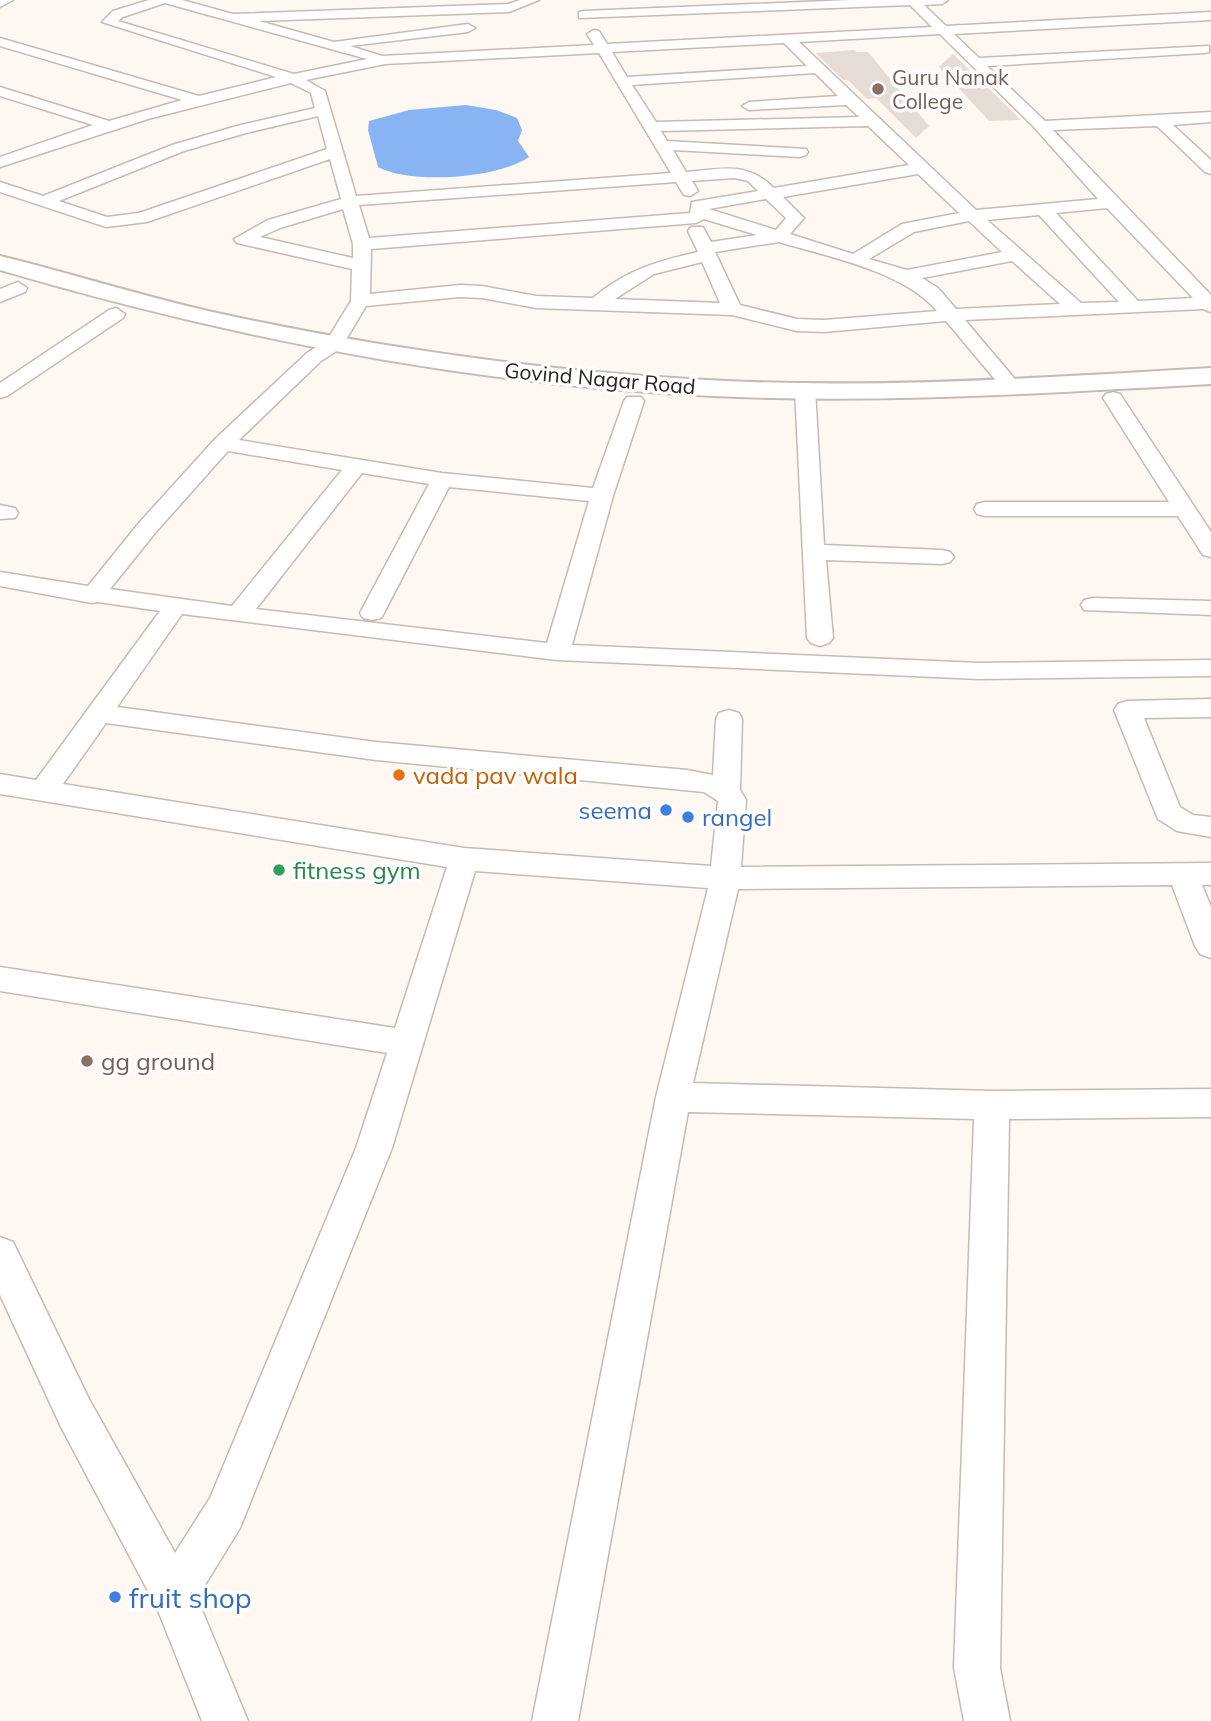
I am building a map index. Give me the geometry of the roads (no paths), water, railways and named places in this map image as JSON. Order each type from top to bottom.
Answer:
[{"type":"main road","name":"Govind Nagar Road","points":[[0,263],[103,294],[324,351],[496,387],[634,401],[732,406],[806,397],[910,390],[1211,376]]},
{"type":"main road","name":"Govind Nagar Road","points":[[6,289],[190,334],[324,351],[363,351],[486,368],[636,383],[806,397],[1114,398],[1211,394]]},
{"type":"street","points":[[0,3],[7,0]]},
{"type":"street","points":[[92,596],[147,528],[223,444],[324,351],[360,301],[362,244],[318,91],[290,77],[108,22],[118,14],[162,0]]},
{"type":"street","points":[[168,0],[385,60]]},
{"type":"street","points":[[231,18],[509,8],[533,0]]},
{"type":"street","points":[[575,0],[600,47],[624,81],[681,176],[697,212],[697,230],[732,309]]},
{"type":"street","points":[[584,15],[942,0]]},
{"type":"street","points":[[913,1],[1041,126],[1111,203],[1210,304]]},
{"type":"street","points":[[1146,6],[1208,51]]},
{"type":"street","points":[[509,8],[517,23]]},
{"type":"street","points":[[284,33],[330,24],[458,9]]},
{"type":"street","points":[[0,162],[107,125],[195,99],[290,77],[385,60],[528,46],[600,47],[1211,16]]},
{"type":"street","points":[[328,45],[376,36],[479,27]]},
{"type":"street","points":[[787,38],[848,100],[971,216],[1075,308]]},
{"type":"street","points":[[0,43],[195,99]]},
{"type":"street","points":[[977,62],[1208,51]]},
{"type":"street","points":[[624,81],[819,69]]},
{"type":"street","points":[[0,90],[107,125]]},
{"type":"street","points":[[729,107],[848,100]]},
{"type":"street","points":[[767,105],[778,124]]},
{"type":"street","points":[[44,201],[178,148],[242,129],[324,110]]},
{"type":"street","points":[[641,113],[678,110]]},
{"type":"street","points":[[1041,126],[1211,117]]},
{"type":"street","points":[[650,127],[818,125],[873,121]]},
{"type":"street","points":[[1167,121],[1163,127],[1211,169]]},
{"type":"street","points":[[660,145],[800,152]]},
{"type":"street","points":[[0,148],[19,155]]},
{"type":"street","points":[[0,187],[106,222],[119,222],[141,218],[337,151]]},
{"type":"street","points":[[362,244],[697,212],[768,192],[922,168]]},
{"type":"street","points":[[360,265],[243,239],[274,224],[351,201],[744,173],[753,177],[795,218],[779,237],[650,267],[618,286],[597,305]]},
{"type":"street","points":[[855,260],[908,228],[971,216],[1111,203]]},
{"type":"street","points":[[1044,210],[1133,306]]},
{"type":"street","points":[[697,212],[906,276],[931,292],[1010,385]]},
{"type":"street","points":[[906,276],[1015,255]]},
{"type":"street","points":[[1186,281],[1211,279]]},
{"type":"street","points":[[360,301],[460,291],[482,292],[536,302],[732,309],[797,325],[861,324],[1075,308],[1210,304]]},
{"type":"street","points":[[0,392],[116,314]]},
{"type":"street","points":[[806,397],[820,638]]},
{"type":"street","points":[[1114,398],[1211,550]]},
{"type":"street","points":[[557,652],[602,496],[634,401]]},
{"type":"street","points":[[223,444],[442,481],[602,496]]},
{"type":"street","points":[[238,615],[356,467]]},
{"type":"street","points":[[372,612],[442,481]]},
{"type":"street","points":[[985,509],[1186,509]]},
{"type":"street","points":[[813,552],[942,557]]},
{"type":"street","points":[[0,579],[92,596],[557,652],[979,671],[1211,668]]},
{"type":"street","points":[[1093,605],[1211,608]]},
{"type":"street","points":[[43,791],[176,607]]},
{"type":"street","points":[[1211,708],[1127,710],[1168,812],[1177,821],[1192,826],[1211,827]]},
{"type":"street","points":[[99,713],[376,751],[687,780],[716,785],[726,790],[732,800],[725,878],[674,1097],[555,1721]]},
{"type":"street","points":[[726,790],[729,719]]},
{"type":"street","points":[[0,785],[464,859],[725,878],[1197,874],[1211,946]]},
{"type":"street","points":[[174,1595],[225,1513],[374,1148],[464,859]]},
{"type":"street","points":[[0,979],[407,1043]]},
{"type":"street","points":[[674,1097],[992,1105],[1211,1103]]},
{"type":"street","points":[[987,1721],[977,1668],[992,1105]]},
{"type":"street","points":[[0,1254],[75,1413],[174,1595],[225,1721]]},
{"type":"water","points":[[466,105],[496,110],[517,118],[522,130],[518,141],[529,157],[497,170],[455,177],[411,176],[378,167],[368,130],[369,121],[409,110]]},
{"type":"place","name":"Guru Nanak College","points":[[878,89]]},
{"type":"place","name":"vada pav wala","points":[[399,775]]},
{"type":"place","name":"seema","points":[[666,810]]},
{"type":"place","name":"rangel","points":[[688,817]]},
{"type":"place","name":"fitness gym","points":[[279,870]]},
{"type":"place","name":"gg ground","points":[[87,1061]]},
{"type":"place","name":"fruit shop","points":[[115,1597]]}]
